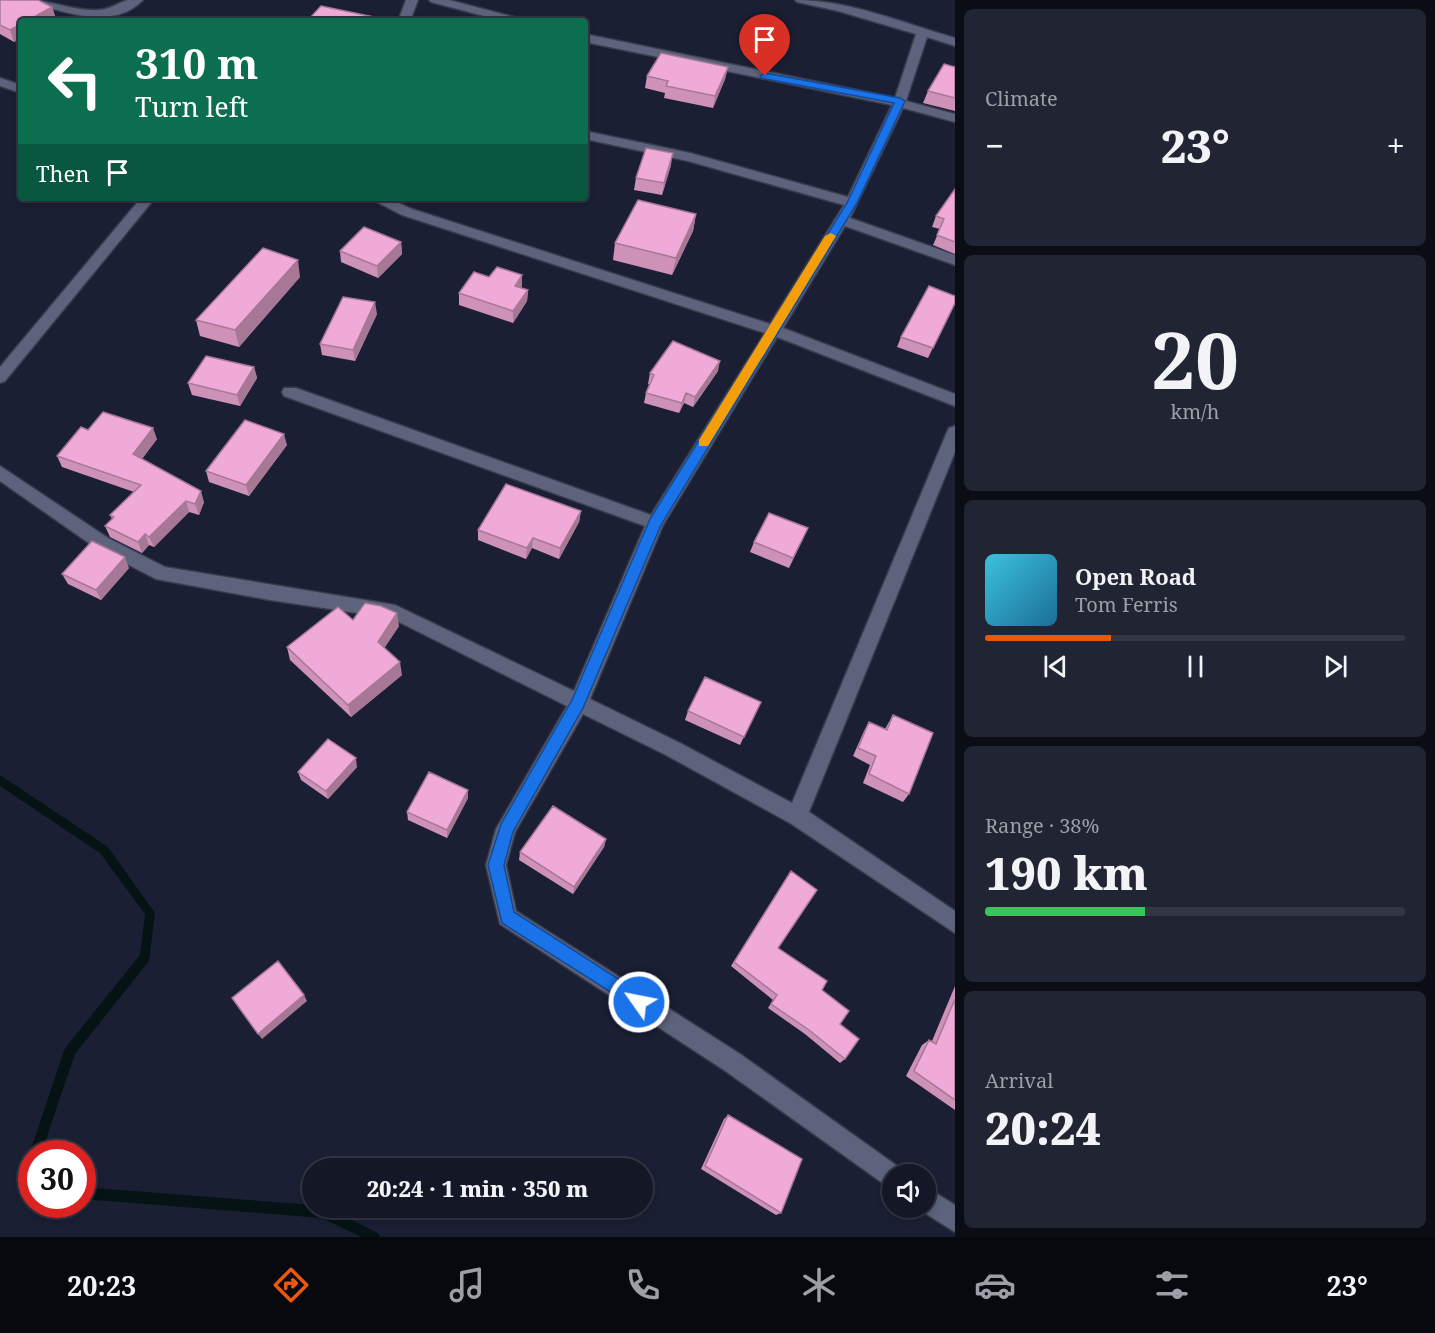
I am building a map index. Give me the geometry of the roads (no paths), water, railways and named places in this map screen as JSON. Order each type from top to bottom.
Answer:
[{"type":"street","points":[[33,0],[90,15],[109,14],[137,0]]},
{"type":"street","points":[[405,18],[412,0]]},
{"type":"street","points":[[435,0],[505,18]]},
{"type":"street","points":[[801,0],[840,8],[955,42]]},
{"type":"street","points":[[882,1169],[732,1062],[507,917],[496,865],[506,829],[578,704],[655,523],[852,203],[900,101],[922,33]]},
{"type":"street","points":[[588,39],[652,55],[900,101],[955,118]]},
{"type":"street","points":[[0,82],[18,88]]},
{"type":"street","points":[[588,136],[690,157],[852,203]]},
{"type":"street","points":[[0,376],[146,201]]},
{"type":"street","points":[[383,201],[407,212],[773,330],[955,400]]},
{"type":"street","points":[[841,220],[955,260]]},
{"type":"street","points":[[290,392],[655,523]]},
{"type":"street","points":[[797,816],[955,432]]},
{"type":"street","points":[[0,472],[102,543],[162,574],[394,612],[673,749],[797,816],[955,923]]},
{"type":"street","points":[[936,1206],[955,1220]]},
{"type":"waterway","points":[[0,780],[104,850],[150,913],[145,957],[70,1051],[40,1140]]},
{"type":"waterway","points":[[96,1194],[323,1212],[374,1237]]}]
